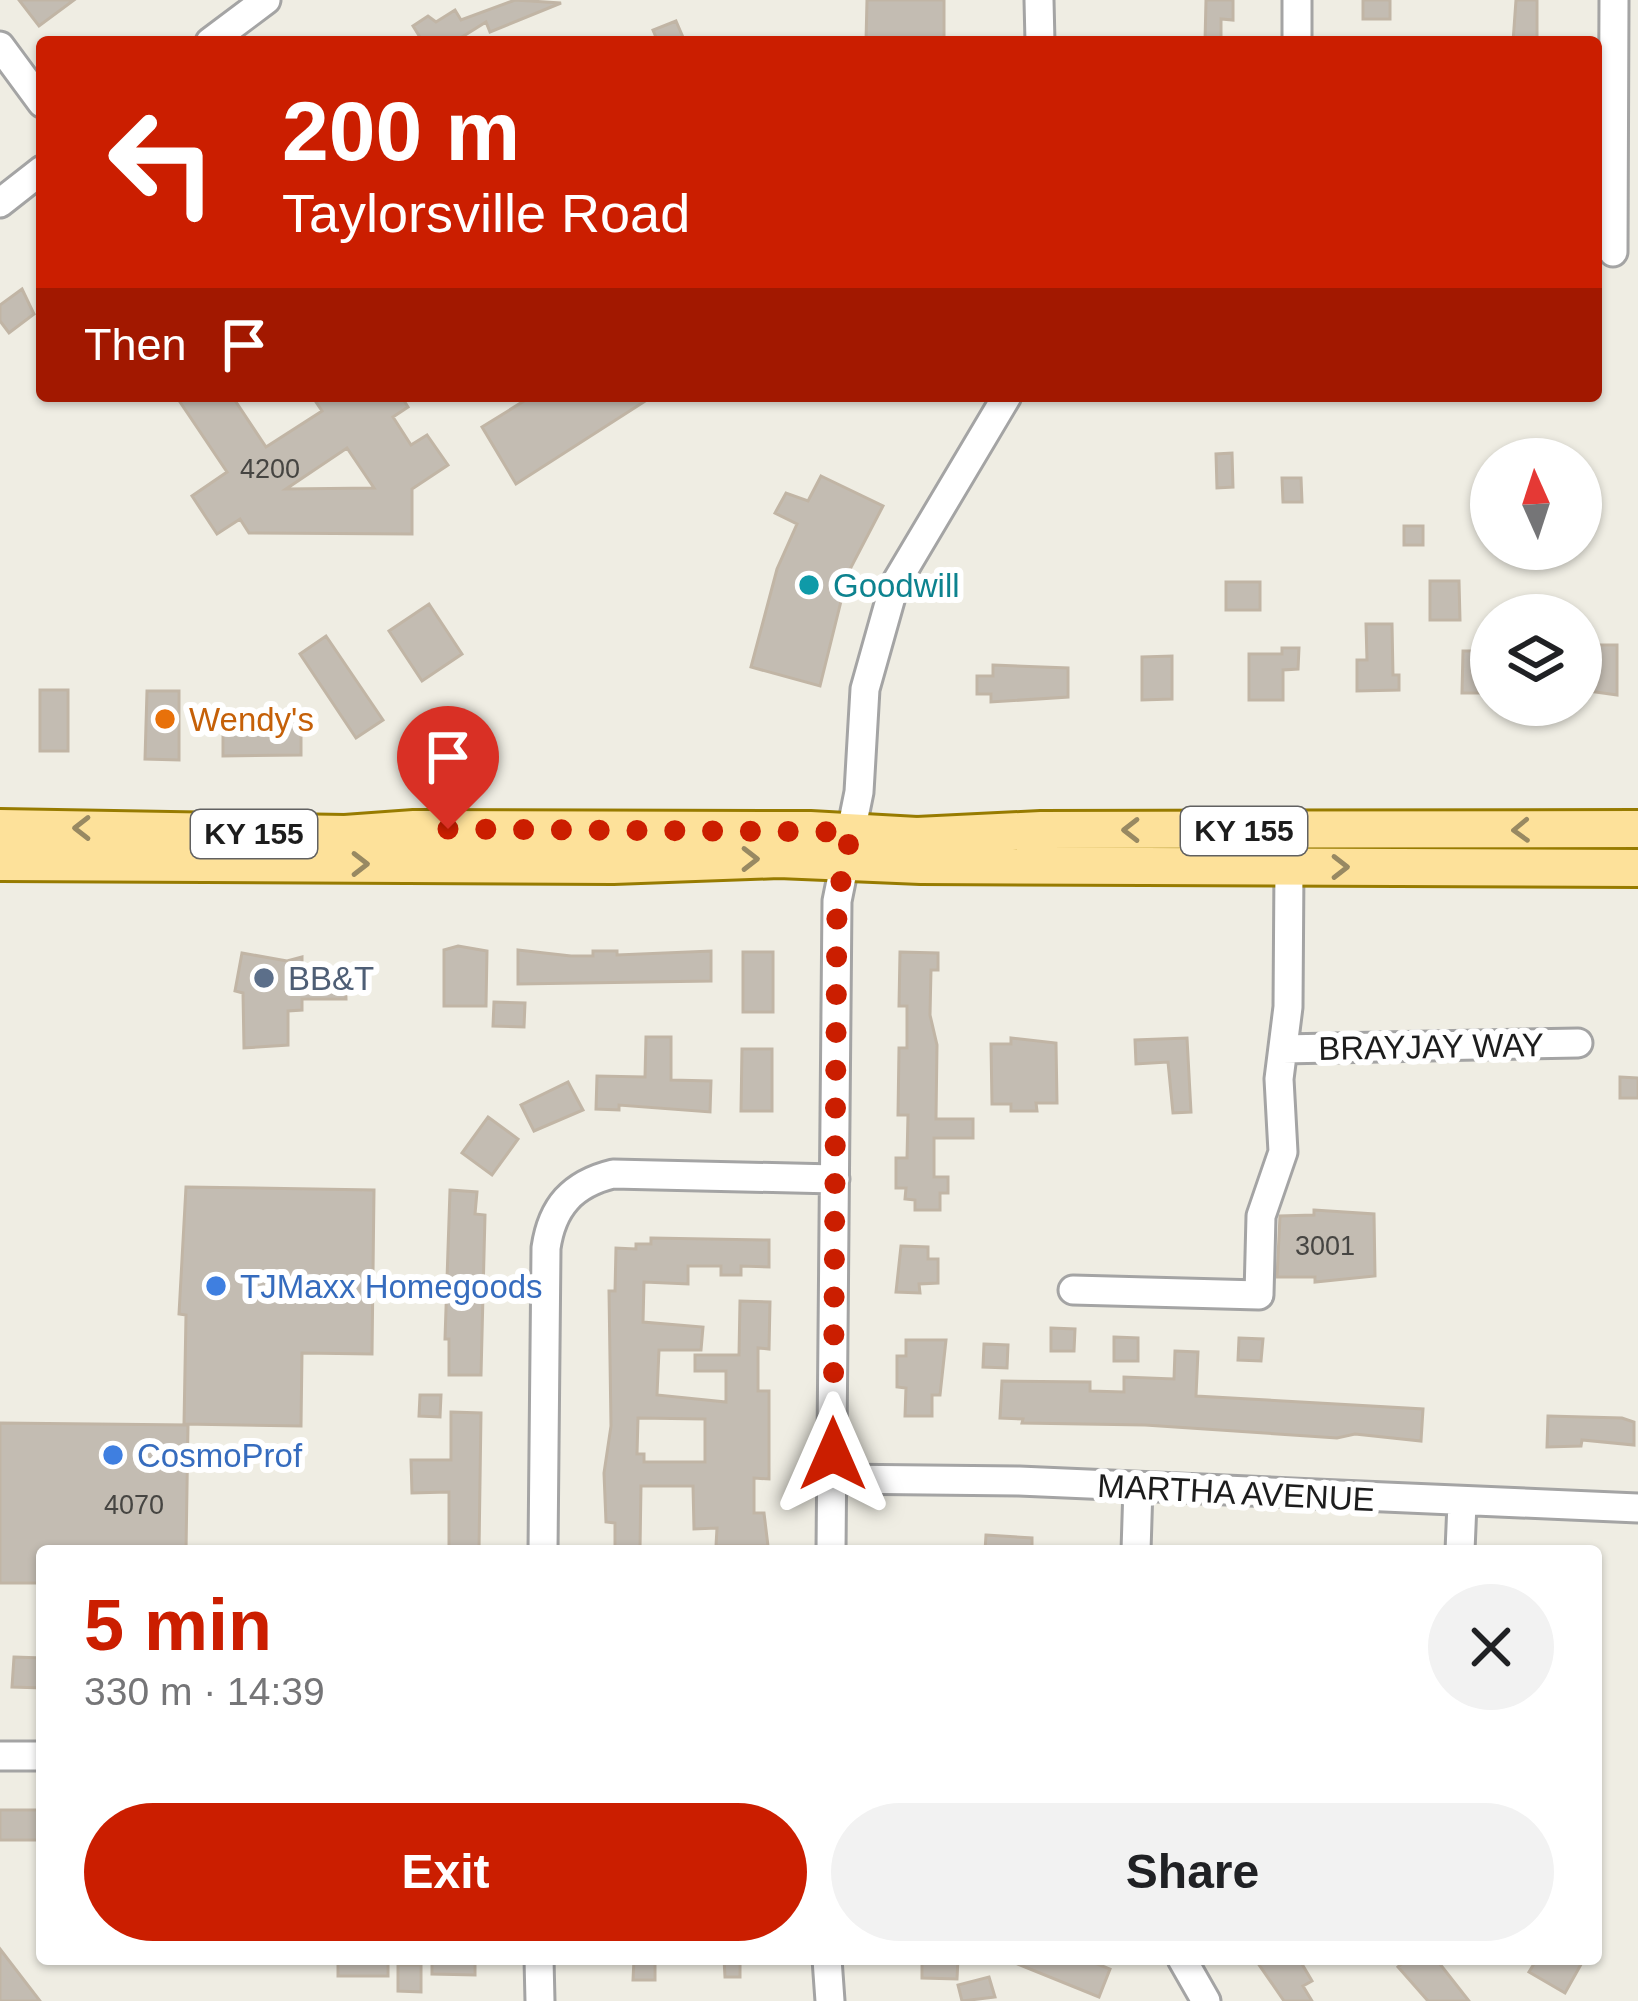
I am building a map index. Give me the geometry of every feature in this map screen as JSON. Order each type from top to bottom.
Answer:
[{"type":"main road","name":"KY 155","points":[[0,828],[848,847],[1289,867],[1638,868]]},
{"type":"main road","name":"KY 155","points":[[0,862],[1638,829]]},
{"type":"street","points":[[218,36],[266,0]]},
{"type":"street","points":[[1039,0],[1040,36]]},
{"type":"street","points":[[1297,0],[1297,36]]},
{"type":"street","points":[[1613,252],[1615,0]]},
{"type":"street","points":[[0,46],[36,95]]},
{"type":"street","points":[[0,203],[36,175]]},
{"type":"street","points":[[831,1545],[837,901],[866,689],[888,604],[962,466],[1003,402]]},
{"type":"street","points":[[1073,1290],[1259,1295],[1262,1216],[1283,1153],[1289,867]]},
{"type":"street","name":"BRAYJAY WAY","points":[[1283,1049],[1578,1043]]},
{"type":"street","points":[[543,1545],[546,1248],[556,1210],[586,1183],[613,1174],[835,1179]]},
{"type":"street","name":"MARTHA AVENUE","points":[[835,1479],[1638,1508]]},
{"type":"street","points":[[1136,1545],[1138,1487]]},
{"type":"street","points":[[1460,1545],[1462,1503]]},
{"type":"street","points":[[0,1756],[36,1756]]},
{"type":"street","points":[[539,1965],[540,2001]]},
{"type":"street","points":[[827,1965],[830,2001]]},
{"type":"street","points":[[1185,1965],[1206,2001]]},
{"type":"building","points":[[19,0],[74,0],[39,26]]},
{"type":"building","points":[[515,0],[561,3],[490,32],[486,22],[464,36],[419,36],[413,26],[428,16],[436,22],[455,10],[461,20]]},
{"type":"building","points":[[867,0],[944,0],[944,36],[866,36]]},
{"type":"building","points":[[1206,0],[1233,0],[1233,20],[1221,19],[1221,36],[1205,36]]},
{"type":"building","points":[[1363,0],[1390,0],[1390,19],[1363,19]]},
{"type":"building","points":[[1516,0],[1537,0],[1537,36],[1513,36]]},
{"type":"building","points":[[676,21],[682,36],[656,36],[653,30]]},
{"type":"building","points":[[22,289],[34,314],[9,333],[0,321],[0,305]]},
{"type":"building","points":[[180,402],[236,402],[266,447],[322,411],[316,402],[405,402],[408,407],[393,417],[411,445],[427,435],[448,465],[412,489],[412,534],[249,533],[240,519],[217,534],[192,496],[227,472]],"holes":[[[347,448],[374,488],[286,489]]]},
{"type":"building","points":[[522,402],[644,402],[516,484],[482,427]]},
{"type":"building","points":[[1232,453],[1233,487],[1217,488],[1216,454]]},
{"type":"building","name":"Goodwill","points":[[821,476],[883,506],[848,573],[820,686],[751,667],[777,569],[797,524],[775,513],[786,493],[808,501]]},
{"type":"building","points":[[1282,478],[1301,478],[1302,502],[1283,502]]},
{"type":"building","points":[[1404,526],[1423,526],[1423,545],[1404,545]]},
{"type":"building","points":[[1430,581],[1459,581],[1460,620],[1430,620]]},
{"type":"building","points":[[1226,582],[1260,582],[1260,610],[1226,610]]},
{"type":"building","points":[[429,604],[462,654],[422,681],[389,631]]},
{"type":"building","points":[[1366,624],[1392,624],[1393,675],[1399,675],[1399,690],[1357,691],[1357,660],[1367,660]]},
{"type":"building","points":[[326,636],[383,720],[356,738],[300,654]]},
{"type":"building","points":[[1602,645],[1617,645],[1617,695],[1602,693]]},
{"type":"building","points":[[1282,648],[1299,648],[1298,669],[1283,670],[1283,700],[1249,700],[1249,654],[1282,654]]},
{"type":"building","points":[[1463,651],[1470,651],[1470,693],[1462,693]]},
{"type":"building","points":[[1172,656],[1172,699],[1142,700],[1142,657]]},
{"type":"building","points":[[993,665],[1068,668],[1068,697],[991,702],[991,694],[977,694],[977,676],[993,676]]},
{"type":"building","points":[[40,690],[68,690],[68,751],[40,751]]},
{"type":"building","points":[[147,691],[179,691],[179,760],[145,759]]},
{"type":"building","points":[[223,714],[301,714],[301,755],[223,756]]},
{"type":"building","points":[[458,946],[487,951],[486,1006],[444,1006],[444,950]]},
{"type":"building","points":[[518,950],[571,956],[593,956],[593,951],[617,951],[617,955],[711,951],[711,981],[518,984]]},
{"type":"building","points":[[743,952],[773,952],[773,1012],[743,1012]]},
{"type":"building","points":[[900,952],[938,953],[938,970],[931,970],[930,1015],[937,1045],[936,1119],[973,1119],[973,1138],[934,1138],[934,1177],[948,1177],[948,1193],[940,1193],[940,1210],[915,1210],[915,1200],[905,1199],[906,1188],[896,1188],[896,1158],[907,1158],[908,1115],[898,1115],[899,1048],[907,1048],[907,1006],[899,1006]]},
{"type":"building","points":[[242,953],[287,961],[302,957],[302,968],[345,968],[346,999],[302,999],[302,1010],[288,1011],[288,1045],[244,1048],[243,993],[235,991]]},
{"type":"building","points":[[494,1002],[525,1003],[524,1027],[493,1026]]},
{"type":"building","points":[[646,1037],[671,1037],[671,1080],[711,1081],[710,1112],[619,1105],[619,1110],[596,1109],[597,1076],[645,1077]]},
{"type":"building","points":[[1011,1038],[1056,1043],[1057,1103],[1036,1103],[1037,1111],[1011,1111],[1011,1104],[992,1104],[991,1044],[1011,1044]]},
{"type":"building","points":[[1187,1038],[1191,1112],[1173,1113],[1168,1062],[1136,1064],[1135,1040]]},
{"type":"building","points":[[742,1049],[772,1049],[772,1111],[741,1111]]},
{"type":"building","points":[[1620,1077],[1638,1078],[1638,1098],[1620,1098]]},
{"type":"building","points":[[568,1082],[583,1110],[534,1131],[521,1105]]},
{"type":"building","points":[[488,1117],[518,1139],[492,1175],[462,1153]]},
{"type":"building","points":[[186,1187],[374,1190],[372,1354],[302,1353],[301,1426],[184,1424],[186,1315],[179,1314]]},
{"type":"building","points":[[450,1190],[477,1192],[475,1214],[485,1215],[481,1375],[449,1375],[449,1339],[445,1339]]},
{"type":"building","points":[[1314,1210],[1374,1214],[1375,1276],[1315,1282],[1315,1277],[1277,1277],[1280,1216],[1314,1215]]},
{"type":"building","points":[[651,1238],[769,1240],[769,1267],[741,1266],[741,1275],[721,1275],[721,1266],[688,1266],[688,1284],[644,1282],[643,1322],[703,1327],[701,1350],[659,1350],[657,1395],[726,1402],[726,1371],[695,1371],[695,1355],[739,1355],[740,1301],[770,1302],[769,1349],[758,1348],[758,1391],[769,1391],[769,1479],[754,1478],[754,1513],[764,1513],[768,1545],[716,1545],[717,1528],[694,1529],[693,1486],[641,1486],[640,1545],[615,1545],[615,1523],[606,1522],[604,1473],[611,1426],[609,1291],[615,1291],[616,1248],[636,1249],[636,1244],[651,1244]],"holes":[[[638,1418],[705,1419],[705,1462],[644,1462],[644,1454],[637,1454]]]},
{"type":"building","points":[[901,1246],[928,1247],[928,1259],[938,1259],[938,1283],[919,1284],[920,1293],[896,1292]]},
{"type":"building","points":[[1051,1328],[1075,1329],[1074,1351],[1051,1351]]},
{"type":"building","points":[[1114,1337],[1138,1338],[1138,1361],[1114,1361]]},
{"type":"building","points":[[1239,1338],[1263,1339],[1261,1361],[1238,1360]]},
{"type":"building","points":[[906,1340],[946,1340],[940,1395],[932,1395],[932,1416],[905,1416],[906,1388],[897,1387],[897,1356],[906,1356]]},
{"type":"building","points":[[984,1344],[1008,1345],[1007,1368],[983,1367]]},
{"type":"building","points":[[1175,1351],[1198,1352],[1196,1396],[1423,1409],[1421,1441],[1355,1434],[1337,1438],[1145,1425],[1022,1423],[1023,1419],[1000,1418],[1002,1381],[1090,1382],[1090,1391],[1124,1392],[1124,1377],[1174,1379]]},
{"type":"building","points":[[420,1395],[441,1395],[440,1417],[419,1416]]},
{"type":"building","points":[[451,1412],[481,1413],[479,1545],[449,1545],[449,1492],[412,1493],[411,1460],[451,1460]]},
{"type":"building","points":[[1548,1416],[1634,1422],[1634,1445],[1582,1440],[1581,1446],[1547,1447]]},
{"type":"building","points":[[0,1423],[188,1425],[186,1545],[36,1545],[36,1583],[0,1583]]},
{"type":"building","points":[[986,1535],[1032,1538],[1032,1545],[985,1545]]},
{"type":"building","points":[[14,1657],[36,1658],[36,1688],[12,1687]]},
{"type":"building","points":[[0,1810],[36,1810],[36,1840],[0,1840]]},
{"type":"building","points":[[0,1949],[40,2001],[0,2001]]},
{"type":"building","points":[[338,1965],[388,1965],[388,1976],[338,1976]]},
{"type":"building","points":[[398,1965],[421,1965],[421,1992],[398,1991]]},
{"type":"building","points":[[432,1965],[475,1965],[475,1975],[432,1974]]},
{"type":"building","points":[[634,1965],[655,1965],[655,1980],[633,1980]]},
{"type":"building","points":[[724,1965],[740,1965],[740,1977],[725,1977]]},
{"type":"building","points":[[922,1965],[958,1965],[957,1979],[922,1978]]},
{"type":"building","points":[[1020,1965],[1110,1969],[1099,1997]]},
{"type":"building","points":[[1259,1965],[1303,1965],[1312,1981],[1303,1986],[1312,2001],[1284,2001]]},
{"type":"building","points":[[1441,1965],[1469,2001],[1428,2001],[1398,1967]]},
{"type":"building","points":[[1533,1965],[1581,1965],[1565,1993],[1529,1972]]},
{"type":"building","points":[[989,1977],[995,1997],[962,2001],[958,1985]]},
{"type":"place","name":"Goodwill","points":[[809,585]]},
{"type":"place","name":"Wendy's","points":[[165,719]]},
{"type":"place","name":"BB&T","points":[[264,978]]},
{"type":"place","name":"TJMaxx Homegoods","points":[[216,1286]]},
{"type":"place","name":"CosmoProf","points":[[113,1455]]},
{"type":"route","points":[[448,829],[851,832],[837,901],[833,1454]]}]
